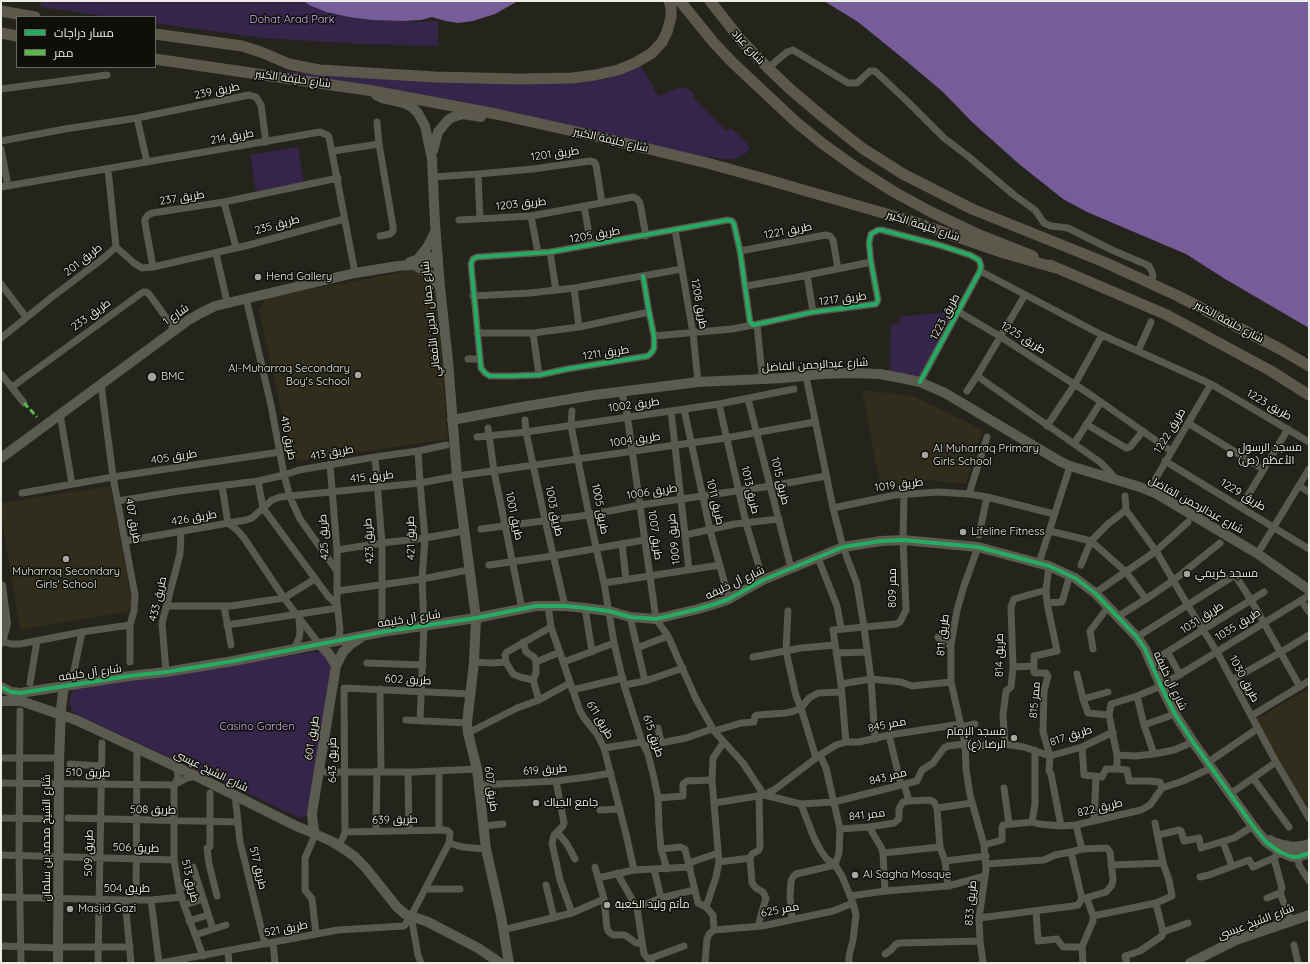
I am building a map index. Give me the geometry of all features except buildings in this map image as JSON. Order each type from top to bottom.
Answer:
[{"type":"main road","name":"شارع خليفة الكبير","points":[[156,34],[242,46],[289,64],[319,70],[442,78],[572,78],[595,76],[618,70],[635,63],[652,53],[662,42],[667,32],[671,12],[669,1]]},
{"type":"main road","name":"شارع خليفة الكبير","points":[[680,1],[714,43],[733,63],[796,122],[823,144],[894,192],[953,223],[1017,249],[1056,268],[1167,315],[1271,371],[1309,395]]},
{"type":"main road","name":"شارع عراد","points":[[710,1],[741,40],[790,89]]},
{"type":"main road","points":[[1,11],[29,16]]},
{"type":"main road","points":[[1,33],[16,36]]},
{"type":"main road","name":"شارع خليفة الكبير","points":[[156,59],[373,91],[496,114],[595,136],[758,176],[911,221],[1016,257],[1056,268]]},
{"type":"main road","name":"شارع خليفة الكبير","points":[[790,89],[862,148],[903,174],[938,193],[972,210],[1104,262],[1151,283],[1282,350],[1309,366]]},
{"type":"street","points":[[768,68],[787,52],[793,50],[848,83],[857,83],[870,71],[875,71],[910,103],[944,138],[969,157],[1002,186],[1035,210],[1044,223],[1050,226],[1068,228],[1112,250],[1149,266],[1153,276],[1151,283]]},
{"type":"street","points":[[1,89],[107,75]]},
{"type":"street","name":"شارع جمال الدين الأفغاني","points":[[373,91],[382,98],[408,105],[418,113],[425,126],[432,159]]},
{"type":"street","name":"طريق 239","points":[[1,141],[137,118],[249,95],[256,97],[261,105],[266,142]]},
{"type":"street","name":"شارع جمال الدين الأفغاني","points":[[476,618],[456,486],[457,476],[448,361],[435,230],[432,159],[436,137],[441,127],[448,120],[463,114],[484,117],[496,114]]},
{"type":"street","points":[[137,118],[147,162]]},
{"type":"street","points":[[377,122],[379,144],[393,226],[393,231],[390,234],[380,236]]},
{"type":"street","name":"طريق 214","points":[[5,187],[320,132],[329,137],[333,152],[355,273]]},
{"type":"street","points":[[333,152],[379,144]]},
{"type":"street","points":[[1,149],[5,187]]},
{"type":"street","name":"طريق 1201","points":[[432,177],[478,174],[590,160],[596,165],[602,203]]},
{"type":"street","name":"طريق 201","points":[[1,338],[116,247],[108,169]]},
{"type":"street","points":[[478,174],[480,219]]},
{"type":"street","name":"طريق 237","points":[[154,267],[145,222],[148,215],[152,213],[224,202],[338,178]]},
{"type":"street","name":"طريق 1203","points":[[459,220],[531,216],[633,197],[640,203],[646,236]]},
{"type":"street","points":[[224,202],[236,247]]},
{"type":"street","points":[[584,206],[591,245]]},
{"type":"street","points":[[531,216],[538,253]]},
{"type":"street","name":"طريق 235","points":[[116,247],[142,268],[154,267],[216,253],[344,219]]},
{"type":"street","name":"طريق 1205","points":[[485,373],[481,368],[473,296],[471,264],[473,259],[477,256],[550,252],[730,220],[734,224],[740,251],[762,374]]},
{"type":"street","points":[[435,230],[428,246],[416,262],[440,287]]},
{"type":"street","name":"طريق 1208","points":[[675,230],[693,333],[698,382]]},
{"type":"street","name":"طريق 1217","points":[[693,333],[732,329],[813,312],[876,304],[878,300],[869,249],[871,234],[878,230],[970,255],[979,260],[981,266],[980,271]]},
{"type":"street","name":"طريق 1221","points":[[740,251],[825,235],[830,236],[833,240],[838,269]]},
{"type":"street","points":[[550,252],[556,290]]},
{"type":"street","points":[[216,253],[227,302]]},
{"type":"street","name":"شارع 1","points":[[2,456],[175,330],[199,314],[215,306],[355,273],[416,262],[427,264],[438,259]]},
{"type":"street","points":[[746,286],[871,262]]},
{"type":"street","points":[[473,296],[574,288],[682,269]]},
{"type":"street","name":"طريق 1223","points":[[920,382],[980,271],[1102,335],[1211,384],[1309,442]]},
{"type":"street","name":"طريق 1217","points":[[807,275],[813,312]]},
{"type":"street","name":"طريق 1211","points":[[485,373],[490,376],[539,375],[648,356],[654,348],[654,336],[643,276]]},
{"type":"street","points":[[1,284],[26,318]]},
{"type":"street","points":[[574,288],[579,326]]},
{"type":"street","name":"طريق 233","points":[[12,387],[143,292],[149,294],[175,330]]},
{"type":"street","points":[[967,391],[978,376],[1025,295]]},
{"type":"street","name":"طريق 410","points":[[246,298],[271,405],[284,475],[290,497],[300,519],[337,571]]},
{"type":"street","points":[[477,333],[533,333],[579,326],[649,312]]},
{"type":"street","name":"طريق 1225","points":[[959,312],[1075,384],[1171,451]]},
{"type":"street","points":[[1138,351],[1151,322]]},
{"type":"street","points":[[533,333],[539,375]]},
{"type":"street","points":[[654,336],[693,333]]},
{"type":"street","points":[[1048,426],[1075,384],[1102,335]]},
{"type":"street","points":[[468,359],[480,358]]},
{"type":"street","name":"شارع عبدالرحمن الفاضل","points":[[452,420],[522,407],[698,382],[836,373],[872,374],[920,382],[945,393],[1052,458],[1070,466],[1149,490],[1195,515],[1260,551],[1274,569],[1298,587],[1307,596]]},
{"type":"street","points":[[1,374],[24,403]]},
{"type":"street","points":[[806,376],[833,508],[843,547],[857,584],[871,679],[875,739]]},
{"type":"street","points":[[978,376],[1104,466],[1117,480]]},
{"type":"street","name":"طريق 407","points":[[101,384],[113,477],[135,595],[134,611],[130,625],[130,662]]},
{"type":"street","name":"طريق 1222","points":[[1149,490],[1211,384]]},
{"type":"street","name":"طريق 1002","points":[[477,437],[572,426],[719,404],[794,389]]},
{"type":"street","name":"طريق 1007","points":[[625,392],[644,540],[656,619]]},
{"type":"street","name":"طريق 1015","points":[[748,399],[791,568]]},
{"type":"street","points":[[1074,444],[1101,402]]},
{"type":"street","name":"طريق 1013","points":[[719,404],[746,523],[763,580]]},
{"type":"street","name":"طريق 1011","points":[[684,409],[710,530],[729,599]]},
{"type":"street","name":"طريق 1009","points":[[671,411],[689,570]]},
{"type":"street","name":"طريق 1005","points":[[572,412],[572,426],[609,611]]},
{"type":"street","points":[[60,414],[72,484]]},
{"type":"street","name":"طريق 1003","points":[[525,420],[526,432],[564,606]]},
{"type":"street","name":"طريق 1004","points":[[457,476],[726,438],[816,422]]},
{"type":"street","points":[[1188,423],[1263,470]]},
{"type":"street","points":[[1086,424],[1126,448],[1130,447],[1143,431]]},
{"type":"street","name":"طريق 1001","points":[[488,428],[504,526],[513,561],[522,609]]},
{"type":"street","points":[[1240,507],[1288,429]]},
{"type":"street","points":[[970,494],[987,437]]},
{"type":"street","name":"طريق 413","points":[[118,501],[258,481],[299,470],[330,464],[418,451],[446,445]]},
{"type":"street","name":"طريق 421","points":[[418,451],[425,538],[422,579],[424,625],[420,720]]},
{"type":"street","name":"طريق 405","points":[[22,493],[113,477],[280,452]]},
{"type":"street","name":"طريق 423","points":[[374,457],[382,543],[382,624]]},
{"type":"street","name":"طريق 1229","points":[[1165,461],[1309,548]]},
{"type":"street","name":"طريق 425","points":[[330,464],[340,633],[335,642]]},
{"type":"street","points":[[1070,466],[1054,514],[1044,564],[1047,603],[1062,602],[1070,575]]},
{"type":"street","points":[[1260,551],[1309,469]]},
{"type":"street","name":"طريق 415","points":[[290,497],[420,483],[457,476]]},
{"type":"street","name":"طريق 1006","points":[[481,529],[589,515],[640,505],[771,486],[826,476]]},
{"type":"street","points":[[228,625],[298,617],[338,606],[315,579],[263,508],[258,481]]},
{"type":"street","points":[[222,486],[228,523],[244,538],[284,598],[319,644],[329,654],[336,666]]},
{"type":"street","points":[[1299,486],[1309,492]]},
{"type":"street","name":"طريق 1019","points":[[833,508],[904,494],[938,492],[970,494],[987,497],[1054,514]]},
{"type":"street","points":[[903,540],[904,494]]},
{"type":"street","points":[[1081,565],[1091,541],[1108,524],[1126,510],[1125,496]]},
{"type":"street","name":"طريق 426","points":[[125,541],[241,521],[252,518],[276,498],[290,497]]},
{"type":"street","points":[[979,535],[987,497]]},
{"type":"street","name":"طريق 1030","points":[[1126,510],[1156,551],[1204,630],[1257,729],[1309,818]]},
{"type":"street","points":[[685,535],[746,523],[779,519]]},
{"type":"street","points":[[1095,593],[1156,551],[1188,522]]},
{"type":"street","name":"طريق 433","points":[[166,672],[162,623],[180,554],[181,531]]},
{"type":"street","points":[[336,550],[464,531]]},
{"type":"street","points":[[1050,532],[1091,541],[1126,572],[1146,599]]},
{"type":"street","points":[[490,565],[553,556],[644,540]]},
{"type":"street","name":"شارع آل خليفه","points":[[1,687],[11,692],[20,693],[67,685],[166,672],[424,625],[476,618],[536,606],[585,608],[609,611],[630,617],[656,619],[698,609],[729,599],[763,580],[843,547],[881,541],[903,540],[978,547],[1044,564],[1070,575],[1095,593],[1137,637],[1145,649],[1175,714],[1209,765],[1253,826],[1277,855],[1298,857]]},
{"type":"street","name":"ممر 809","points":[[864,626],[896,624],[900,622],[906,610],[903,540]]},
{"type":"street","points":[[1117,617],[1174,580],[1220,543]]},
{"type":"street","points":[[622,544],[626,580]]},
{"type":"street","name":"طريق 811","points":[[978,547],[959,604],[951,645],[951,682],[965,746],[966,770],[972,804],[984,845]]},
{"type":"street","points":[[818,558],[837,606],[841,628]]},
{"type":"street","points":[[604,583],[720,565]]},
{"type":"street","points":[[337,591],[422,579],[463,571]]},
{"type":"street","points":[[1137,637],[1235,575],[1264,622],[1300,687]]},
{"type":"street","points":[[167,606],[224,606],[284,598],[315,579]]},
{"type":"street","points":[[1,586],[6,624],[1,642],[16,644],[130,625]]},
{"type":"street","name":"طريق 814","points":[[1004,744],[1003,715],[1006,691],[1011,686],[1013,667],[1012,601],[1014,599],[1046,590]]},
{"type":"street","name":"طريق 1031","points":[[1151,662],[1168,653],[1264,592]]},
{"type":"street","points":[[1307,596],[1309,612]]},
{"type":"street","name":"طريق 1035","points":[[1161,686],[1204,661],[1307,596]]},
{"type":"street","name":"ممر 815","points":[[1047,603],[1057,651],[1034,656],[1034,672],[1046,673],[1048,676],[1044,691],[1043,732],[1050,756]]},
{"type":"street","points":[[224,606],[231,645]]},
{"type":"street","name":"طريق 611","points":[[548,606],[551,627],[581,714],[597,734],[604,748],[634,870]]},
{"type":"street","points":[[1092,649],[1090,631],[1108,607]]},
{"type":"street","points":[[585,608],[592,652]]},
{"type":"street","name":"طريق 615","points":[[609,611],[614,643],[624,682],[643,744],[648,754],[654,778],[658,798],[659,825],[666,869]]},
{"type":"street","points":[[788,611],[786,651],[796,696],[818,756],[826,768],[840,829],[839,853],[835,865]]},
{"type":"street","points":[[294,649],[300,632],[298,617]]},
{"type":"street","points":[[630,617],[645,681]]},
{"type":"street","name":"طريق 607","points":[[476,618],[474,662],[467,728],[480,785],[486,849],[509,963]]},
{"type":"street","points":[[656,619],[668,636],[696,698],[713,730],[723,743],[743,762],[761,796],[760,846],[759,850],[752,854],[750,858],[752,883],[756,888],[763,892],[766,898],[758,926]]},
{"type":"street","points":[[846,742],[841,684],[833,630],[864,626]]},
{"type":"street","points":[[533,680],[520,678],[513,674],[506,662],[507,652],[551,627]]},
{"type":"street","points":[[67,685],[82,632]]},
{"type":"street","points":[[1232,680],[1309,635]]},
{"type":"street","name":"طريق 601","points":[[315,834],[312,813],[336,666],[343,652],[351,644],[363,636]]},
{"type":"street","points":[[637,648],[668,636]]},
{"type":"street","points":[[938,637],[942,643],[951,645]]},
{"type":"street","points":[[30,683],[37,641]]},
{"type":"street","points":[[523,642],[526,652],[534,657],[536,662],[536,673],[533,680],[539,700]]},
{"type":"street","points":[[564,662],[614,643]]},
{"type":"street","points":[[753,657],[801,648],[835,645]]},
{"type":"street","points":[[536,662],[560,652]]},
{"type":"street","points":[[836,653],[867,652]]},
{"type":"street","points":[[1168,653],[1180,675]]},
{"type":"street","points":[[474,662],[506,662]]},
{"type":"street","points":[[367,663],[423,665]]},
{"type":"street","points":[[1013,667],[1034,666]]},
{"type":"street","points":[[406,720],[420,720],[467,728],[571,687],[645,681],[683,668]]},
{"type":"street","points":[[1077,674],[1082,699],[1088,713],[1109,715]]},
{"type":"street","points":[[841,684],[871,679],[901,682],[912,686],[951,682]]},
{"type":"street","points":[[1251,716],[1309,681]]},
{"type":"street","name":"شارع الشيخ محمد بن سلمان","points":[[58,963],[62,948],[58,898],[60,714],[67,685]]},
{"type":"street","points":[[1117,769],[1117,755],[1109,715],[1111,704],[1137,696],[1161,686]]},
{"type":"street","points":[[1,687],[4,693],[1,701]]},
{"type":"street","name":"طريق 602","points":[[344,688],[470,694]]},
{"type":"street","name":"طريق 643","points":[[344,688],[345,832]]},
{"type":"street","points":[[376,831],[379,772],[380,689]]},
{"type":"street","points":[[604,748],[686,738],[741,722],[754,722],[755,716],[758,714],[786,713],[801,708],[809,698],[818,692],[841,692]]},
{"type":"street","points":[[1082,699],[1108,692]]},
{"type":"street","points":[[1137,696],[1144,725],[1154,754]]},
{"type":"street","name":"شارع الشيخ عيسى","points":[[1,701],[21,701],[60,714],[176,766],[294,825],[338,845],[355,857],[403,913],[428,922],[478,948],[500,963]]},
{"type":"street","points":[[20,711],[19,897],[21,963]]},
{"type":"street","points":[[1144,725],[1175,714]]},
{"type":"street","points":[[961,726],[976,724]]},
{"type":"street","name":"ممر 845","points":[[761,796],[774,790],[818,756],[836,745],[846,742],[859,742],[875,739],[889,735],[961,726]]},
{"type":"street","points":[[658,728],[661,742]]},
{"type":"street","points":[[1082,747],[1084,776],[1102,777],[1106,769],[1127,770],[1129,781],[1148,780],[1160,782],[1162,788],[1183,781],[1209,765],[1257,729]]},
{"type":"street","name":"طريق 817","points":[[965,746],[1004,744],[1035,750],[1050,756],[1082,747],[1113,732]]},
{"type":"street","points":[[889,735],[909,801],[930,800],[934,802],[937,808],[940,846],[945,861],[948,886]]},
{"type":"street","points":[[1117,755],[1135,756],[1154,754],[1174,750],[1193,742]]},
{"type":"street","name":"طريق 509","points":[[98,963],[102,743]]},
{"type":"street","points":[[706,907],[716,878],[718,862],[712,780],[714,758],[723,743]]},
{"type":"street","name":"ممر 843","points":[[761,796],[801,804],[834,802],[917,780],[922,770],[933,764],[944,748],[948,746],[965,746]]},
{"type":"street","points":[[136,900],[137,748]]},
{"type":"street","points":[[1032,822],[1035,804],[1035,750]]},
{"type":"street","points":[[1050,756],[1049,771],[1051,774],[1061,826]]},
{"type":"street","points":[[1,758],[60,758]]},
{"type":"street","points":[[1230,794],[1276,762]]},
{"type":"street","points":[[70,764],[101,766]]},
{"type":"street","name":"طريق 513","points":[[176,766],[178,776],[174,785],[174,860],[179,889],[189,921],[203,956]]},
{"type":"street","points":[[319,772],[408,772],[477,769]]},
{"type":"street","points":[[421,963],[418,955],[411,916],[449,843],[450,833],[448,831],[439,830],[439,771]]},
{"type":"street","points":[[408,772],[409,830]]},
{"type":"street","name":"طريق 619","points":[[480,785],[556,781],[611,773]]},
{"type":"street","points":[[174,785],[187,778],[196,776]]},
{"type":"street","points":[[1094,821],[1096,777]]},
{"type":"street","points":[[1253,778],[1289,827]]},
{"type":"street","points":[[658,798],[682,796],[683,784],[687,781],[712,780]]},
{"type":"street","points":[[556,781],[564,823],[554,835],[552,843],[560,880],[572,913]]},
{"type":"street","name":"طريق 510","points":[[1,783],[174,785]]},
{"type":"street","points":[[984,845],[1002,840],[1002,825],[1009,824],[1004,788]]},
{"type":"street","name":"طريق 822","points":[[1009,824],[1032,822],[1061,826],[1076,825],[1141,810],[1150,805],[1162,788]]},
{"type":"street","points":[[210,793],[210,847],[207,848],[209,864],[217,896]]},
{"type":"street","name":"طريق 517","points":[[235,795],[244,858],[264,944]]},
{"type":"street","points":[[714,803],[761,796]]},
{"type":"street","name":"ممر 841","points":[[840,829],[868,827],[898,822],[901,805],[903,802],[909,801]]},
{"type":"street","points":[[801,804],[814,838],[821,851],[827,859],[835,865],[842,876],[852,900],[856,915],[854,940],[849,956],[849,963]]},
{"type":"street","points":[[937,808],[972,804]]},
{"type":"street","points":[[600,810],[620,809]]},
{"type":"street","points":[[294,825],[312,813]]},
{"type":"street","points":[[1,818],[53,819]]},
{"type":"street","name":"طريق 508","points":[[68,818],[174,822],[238,822]]},
{"type":"street","points":[[1093,919],[1156,903],[1172,896],[1169,880],[1163,863],[1155,823]]},
{"type":"street","points":[[484,826],[503,824]]},
{"type":"street","points":[[1076,825],[1082,850]]},
{"type":"street","points":[[1158,835],[1178,830],[1180,831],[1184,841],[1199,838],[1201,848],[1234,838],[1253,826]]},
{"type":"street","name":"شارع آل خليفه","points":[[1253,826],[1274,842],[1293,847],[1308,847]]},
{"type":"street","points":[[868,827],[881,847],[883,853],[885,891]]},
{"type":"street","name":"طريق 639","points":[[345,832],[439,830]]},
{"type":"street","points":[[338,845],[345,832]]},
{"type":"street","points":[[557,832],[567,844],[575,859]]},
{"type":"street","points":[[315,834],[305,858],[306,890],[312,900],[316,934]]},
{"type":"street","points":[[1223,842],[1232,866]]},
{"type":"street","points":[[449,843],[462,847],[486,849]]},
{"type":"street","name":"طريق 833","points":[[983,963],[979,918],[986,864],[984,845]]},
{"type":"street","points":[[883,853],[940,846]]},
{"type":"street","points":[[662,849],[683,847],[685,849],[698,903],[706,907],[713,915],[712,932],[707,939],[705,963]]},
{"type":"street","points":[[1308,847],[1301,850],[1298,857],[1299,865],[1309,881]]},
{"type":"street","points":[[979,918],[1078,905],[1084,899],[1103,893],[1110,888],[1113,879],[1110,852],[1107,848],[1082,850],[1055,855],[1044,860],[986,864]]},
{"type":"street","points":[[1071,852],[1084,899],[1093,919],[1082,947],[1083,963]]},
{"type":"street","points":[[598,878],[634,870],[666,869],[689,865],[718,853]]},
{"type":"street","points":[[1200,877],[1248,860],[1252,867],[1277,855],[1282,888],[1280,893],[1292,921]]},
{"type":"street","name":"طريق 506","points":[[1,856],[59,856],[174,860]]},
{"type":"street","points":[[945,861],[986,856]]},
{"type":"street","points":[[718,862],[750,858]]},
{"type":"street","points":[[1111,865],[1163,863]]},
{"type":"street","points":[[792,919],[790,897],[791,881],[793,877],[796,874],[835,865]]},
{"type":"street","points":[[193,867],[213,929]]},
{"type":"street","points":[[595,867],[604,899],[607,928],[610,934],[625,935],[636,943],[642,944]]},
{"type":"street","points":[[654,870],[661,898]]},
{"type":"street","points":[[617,873],[637,908],[644,954],[650,961],[684,946]]},
{"type":"street","name":"ممر 625","points":[[712,932],[762,926],[832,911],[852,900],[885,891],[948,886],[985,876]]},
{"type":"street","points":[[179,889],[198,884]]},
{"type":"street","points":[[546,885],[554,918]]},
{"type":"street","points":[[426,888],[460,889]]},
{"type":"street","points":[[637,908],[661,898],[694,890]]},
{"type":"street","points":[[1267,898],[1280,893]]},
{"type":"street","name":"طريق 504","points":[[1,897],[99,900],[150,900],[182,897]]},
{"type":"street","points":[[184,905],[203,899]]},
{"type":"street","points":[[503,930],[572,913],[604,899]]},
{"type":"street","points":[[125,900],[131,963]]},
{"type":"street","points":[[150,900],[160,963]]},
{"type":"street","points":[[1127,963],[1125,956],[1140,951],[1162,936],[1163,932],[1156,903]]},
{"type":"street","points":[[1036,911],[1038,941],[1057,939],[1063,947],[1082,947]]},
{"type":"street","points":[[189,921],[208,915]]},
{"type":"street","name":"شارع الشيخ عيسى","points":[[1190,963],[1236,940],[1309,915]]},
{"type":"street","name":"طريق 521","points":[[160,963],[338,930],[400,927],[407,923],[411,916]]},
{"type":"street","points":[[1163,932],[1188,923]]},
{"type":"street","points":[[195,935],[226,925]]},
{"type":"street","points":[[885,954],[899,943],[980,941]]},
{"type":"street","points":[[273,942],[275,963]]},
{"type":"street","points":[[1294,945],[1298,963]]},
{"type":"street","points":[[1,946],[62,948],[130,947]]},
{"type":"street","points":[[228,951],[229,963]]},
{"type":"street","points":[[414,963],[418,955]]},
{"type":"shaded area","points":[[304,1],[518,1],[495,14],[473,21],[458,23],[432,17],[421,20],[403,21],[372,20],[349,17],[326,12],[309,5]]},
{"type":"shaded area","points":[[824,1],[1309,1],[1309,328],[1225,279],[1186,254],[1087,212],[1063,199],[1019,164],[972,122],[943,92],[905,60],[858,22]]},
{"type":"shaded area","name":"Al-Muharraq Secondary Boy's School","points":[[418,269],[436,286],[448,439],[300,461],[291,454],[259,310],[266,298]]},
{"type":"shaded area","name":"Al Muharraq Primary Girls School","points":[[862,390],[913,396],[983,430],[966,484],[927,480],[880,485]]},
{"type":"shaded area","name":"Muharraq Secondary Girls' School","points":[[110,486],[132,603],[128,612],[20,630],[1,515],[1,503]]},
{"type":"shaded area","points":[[1309,688],[1309,812],[1255,720]]},
{"type":"green space","name":"Dohat Arad Park","points":[[41,1],[304,1],[309,5],[326,12],[349,17],[372,20],[419,22],[438,21],[438,46],[364,44],[262,38],[156,23],[156,16],[103,16],[40,7]]},
{"type":"green space","points":[[642,67],[658,96],[678,88],[685,88],[695,94],[693,97],[726,131],[731,128],[750,147],[746,153],[739,158],[732,159],[709,156],[708,158],[281,73],[281,71],[415,80],[567,84],[605,79]]},
{"type":"green space","points":[[298,147],[304,183],[256,191],[250,155]]},
{"type":"green space","points":[[957,311],[920,375],[916,377],[890,371],[891,325],[901,323],[899,317]]},
{"type":"green space","name":"Casino Garden","points":[[313,652],[323,653],[330,662],[331,671],[308,816],[300,818],[78,715],[72,711],[69,700],[74,690]]},
{"type":"marked path","points":[[24,403],[37,417]]},
{"type":"cycle path","points":[[643,276],[654,336],[654,348],[648,356],[539,375],[490,376],[481,368],[471,264],[473,259],[477,257],[550,252],[728,220],[732,221],[734,224],[740,251],[750,322],[753,325],[813,312],[876,304],[878,300],[869,243],[871,234],[878,230],[939,245],[970,255],[979,260],[981,266],[980,271],[920,382]]},
{"type":"cycle path","points":[[1,687],[11,692],[20,693],[129,676],[166,672],[233,661],[382,632],[476,618],[536,606],[585,608],[609,611],[630,617],[656,619],[698,609],[729,599],[763,580],[843,547],[881,541],[903,540],[978,547],[1049,566],[1075,578],[1095,593],[1137,637],[1145,649],[1175,714],[1193,742],[1266,842],[1280,852],[1292,857],[1298,857],[1309,853]]},
{"type":"place","name":"Hend Gallery","points":[[258,277]]},
{"type":"place","name":"Al-Muharraq Secondary Boy's School","points":[[358,375]]},
{"type":"place","name":"BMC","points":[[152,377]]},
{"type":"place","name":"مسجد الرسول الأعظم (ص)","points":[[1230,454]]},
{"type":"place","name":"Al Muharraq Primary Girls School","points":[[925,455]]},
{"type":"place","name":"Lifeline Fitness","points":[[963,532]]},
{"type":"place","name":"Muharraq Secondary Girls' School","points":[[66,559]]},
{"type":"place","name":"مسجد كريمي","points":[[1187,574]]},
{"type":"place","name":"مسجد الإمام الرضا (ع)","points":[[1014,738]]},
{"type":"place","name":"جامع الحِياك","points":[[536,803]]},
{"type":"place","name":"Al Sagha Mosque","points":[[855,875]]},
{"type":"place","name":"مأتم وليد الكعبة","points":[[607,905]]},
{"type":"place","name":"Masjid Gazi","points":[[70,909]]}]
